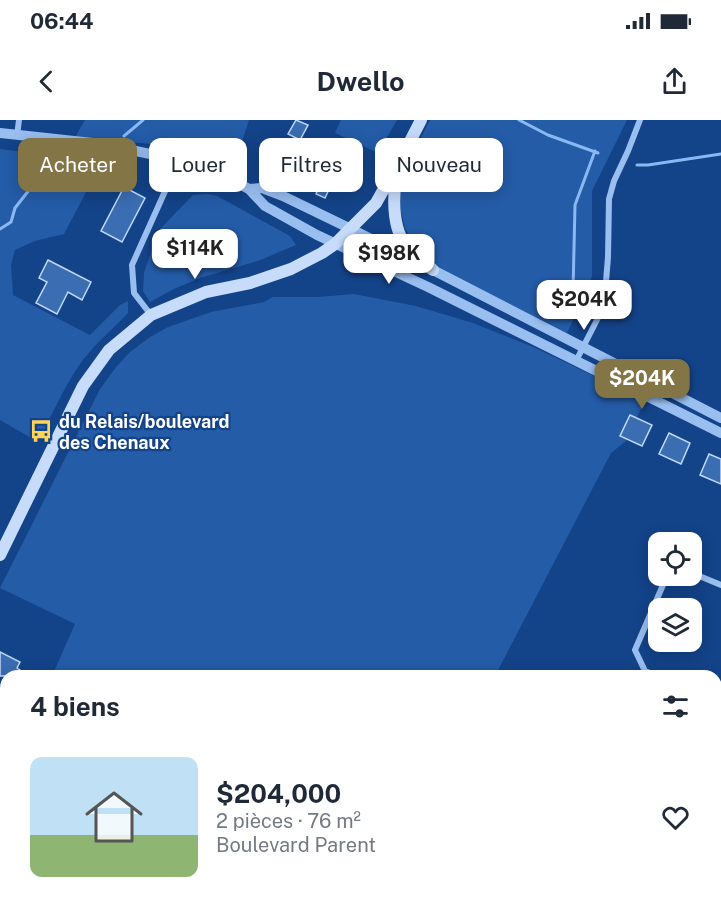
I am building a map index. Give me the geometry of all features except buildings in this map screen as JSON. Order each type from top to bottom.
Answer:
[{"type":"main road","points":[[412,138],[421,120]]},
{"type":"main road","points":[[0,555],[83,386],[109,350],[151,315],[206,292],[250,284],[291,269],[322,253],[351,229],[376,203],[382,192]]},
{"type":"main road","points":[[396,192],[394,207],[398,229],[406,246],[434,270]]},
{"type":"street","points":[[18,136],[19,120]]},
{"type":"street","points":[[576,361],[603,306],[608,256],[609,199],[614,181],[640,120]]},
{"type":"street","points":[[0,133],[102,144],[149,154]]},
{"type":"street","points":[[249,189],[262,188],[273,192],[351,229],[721,418]]},
{"type":"street","points":[[249,189],[265,206],[335,244],[428,287],[721,433]]},
{"type":"street","points":[[151,315],[134,293],[132,265],[165,192]]},
{"type":"street","points":[[702,577],[721,585]]},
{"type":"street","points":[[645,670],[635,650],[663,586]]},
{"type":"shaded area","points":[[85,120],[249,120],[243,138],[149,138],[149,144],[137,143],[137,138],[75,137]]},
{"type":"shaded area","points":[[341,120],[397,120],[387,138],[375,138],[375,152],[363,146],[363,138],[346,138],[335,133]]},
{"type":"shaded area","points":[[430,120],[627,120],[592,191],[592,277],[567,333],[438,268],[413,242],[405,228],[399,203],[400,192],[503,192],[503,138],[421,138]]},
{"type":"shaded area","points":[[0,149],[18,151],[18,192],[86,192],[64,234],[35,241],[15,250],[11,265],[13,295],[90,335],[120,305],[128,301],[128,313],[78,367],[38,442],[0,420]]},
{"type":"shaded area","points":[[193,195],[217,196],[290,236],[296,245],[258,261],[200,278],[150,302],[143,291],[144,273],[158,231]]},
{"type":"shaded area","points":[[354,294],[416,306],[473,323],[531,346],[645,400],[626,441],[611,453],[498,670],[55,670],[75,624],[0,588],[100,389],[130,352],[168,327],[211,312],[264,302],[273,297]]},
{"type":"waterway","points":[[124,136],[143,120]]},
{"type":"waterway","points":[[519,120],[548,135],[598,153]]},
{"type":"waterway","points":[[561,315],[573,291],[575,205],[595,151]]},
{"type":"waterway","points":[[637,165],[721,154]]},
{"type":"waterway","points":[[0,229],[11,222],[15,208],[28,192]]},
{"type":"place","name":"du Relais/boulevard des Chenaux","points":[[41,431]]}]
